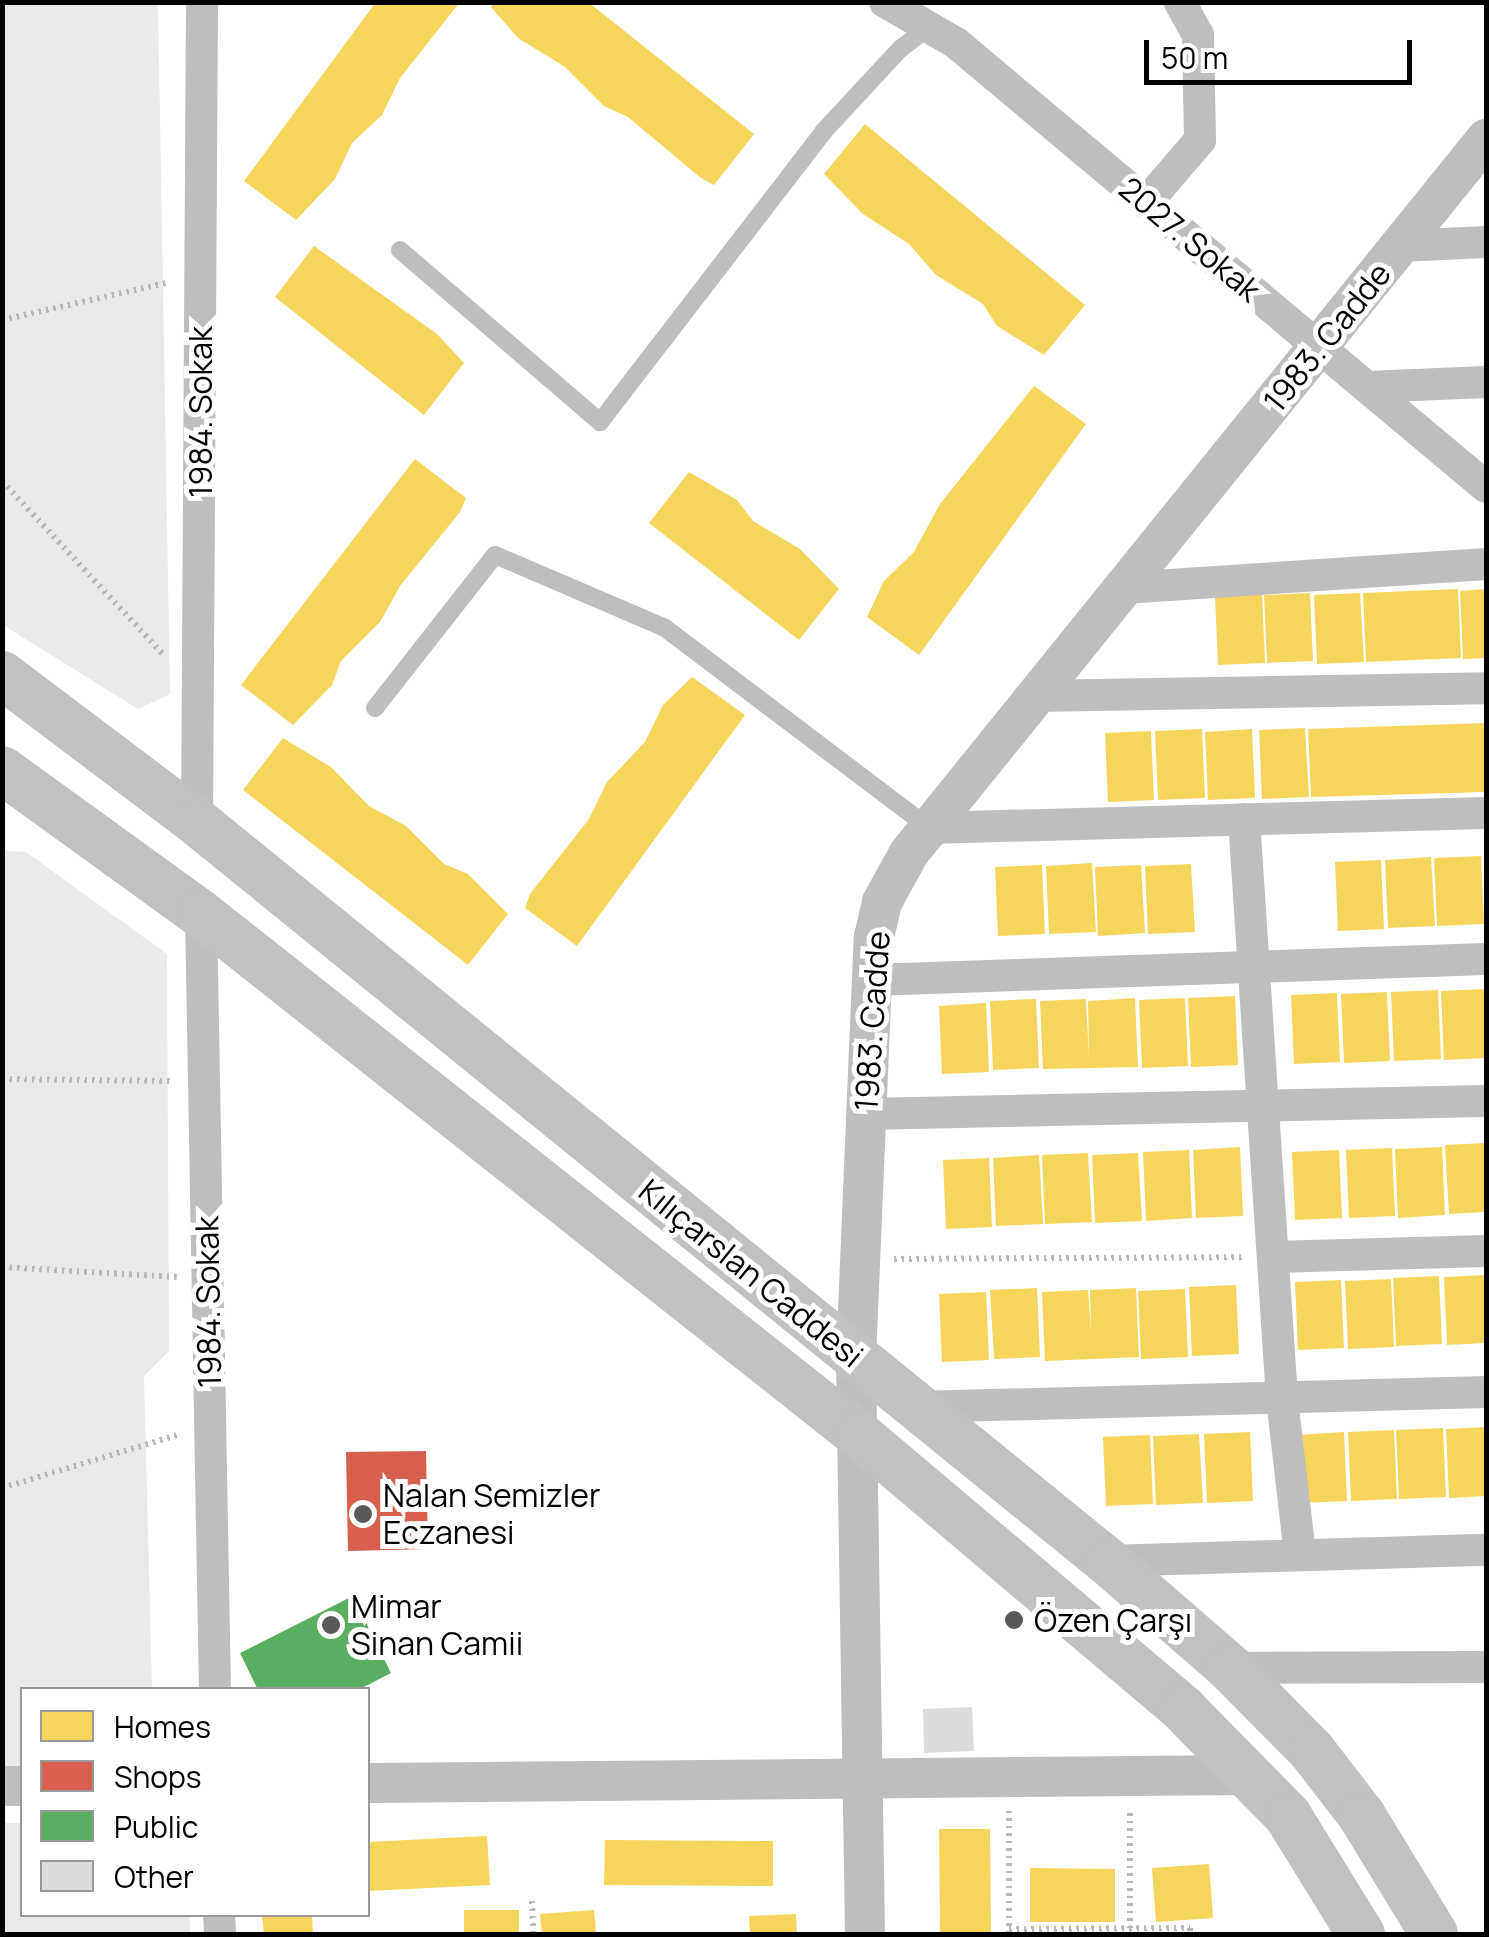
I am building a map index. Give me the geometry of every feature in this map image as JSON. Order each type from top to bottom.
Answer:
[{"type":"main road","name":"Kılıçarslan Caddesi","points":[[2,675],[197,822],[1106,1561],[1230,1668],[1312,1752],[1389,1856],[1434,1934]]},
{"type":"main road","name":"Kılıçarslan Caddesi","points":[[2,770],[201,914],[858,1434],[1183,1710],[1250,1775],[1324,1867],[1362,1934]]},
{"type":"street","name":"1984. Sokak","points":[[197,822],[202,2]]},
{"type":"street","name":"2027. Sokak","points":[[884,2],[938,14],[1146,202],[1486,487]]},
{"type":"street","points":[[1146,202],[1200,140],[1198,35],[1180,2]]},
{"type":"street","name":"1983. Cadde","points":[[864,1934],[856,1359],[872,980],[882,902],[929,828],[1485,142]]},
{"type":"street","points":[[1400,246],[1486,242]]},
{"type":"street","points":[[1367,387],[1486,382]]},
{"type":"street","points":[[1124,588],[1486,564]]},
{"type":"street","points":[[1036,696],[1486,688]]},
{"type":"street","points":[[929,828],[1486,813]]},
{"type":"street","points":[[1244,820],[1282,1399],[1300,1555]]},
{"type":"street","name":"1984. Sokak","points":[[201,914],[215,1687]]},
{"type":"street","points":[[872,980],[1486,959]]},
{"type":"street","points":[[866,1114],[1486,1101]]},
{"type":"street","points":[[1273,1257],[1486,1251]]},
{"type":"street","points":[[917,1407],[1486,1392]]},
{"type":"street","points":[[1106,1561],[1486,1550]]},
{"type":"street","points":[[1230,1668],[1486,1667]]},
{"type":"street","points":[[370,1783],[1250,1775]]},
{"type":"lane","points":[[400,250],[600,422],[843,108],[938,14]]},
{"type":"lane","points":[[375,708],[495,554],[665,628],[929,828]]},
{"type":"path","points":[[2,320],[200,275]]},
{"type":"path","points":[[2,482],[198,692]]},
{"type":"path","points":[[2,1079],[205,1082]]},
{"type":"path","points":[[860,1260],[1273,1257]]},
{"type":"path","points":[[2,1267],[208,1279]]},
{"type":"path","points":[[2,1488],[210,1425]]},
{"type":"path","points":[[1130,1776],[1130,1928]]},
{"type":"path","points":[[1008,1777],[1009,1931],[1190,1928],[1190,1934]]},
{"type":"path","points":[[532,1902],[532,1934]]},
{"type":"shaded area","points":[[2,3],[158,3],[170,694],[138,709],[3,625]]},
{"type":"shaded area","points":[[3,851],[26,852],[167,954],[169,1351],[144,1376],[152,1687],[20,1687],[20,1768],[3,1768]]},
{"type":"shaded area","points":[[2,1823],[20,1823],[20,1917],[190,1917],[190,1934],[3,1934]]},
{"type":"building: Homes","points":[[376,2],[460,2],[400,78],[382,115],[352,143],[335,179],[296,220],[244,181]]},
{"type":"building: Homes","points":[[495,2],[588,2],[754,134],[714,185],[628,117],[604,106],[565,67],[518,38],[491,7]]},
{"type":"building: Homes","points":[[865,124],[1085,305],[1044,355],[997,326],[983,304],[936,275],[909,244],[863,214],[824,174]]},
{"type":"building: Homes","points":[[314,246],[437,334],[464,363],[424,415],[275,297]]},
{"type":"building: Homes","points":[[1034,386],[1086,424],[919,655],[867,617],[884,581],[914,552],[940,504]]},
{"type":"building: Homes","points":[[415,459],[466,498],[460,512],[400,586],[380,622],[341,661],[332,685],[293,725],[241,685]]},
{"type":"building: Homes","points":[[689,472],[737,500],[753,521],[800,549],[839,589],[799,640],[649,523]]},
{"type":"building: Homes","points":[[1458,589],[1461,658],[1366,662],[1363,593]]},
{"type":"building: Homes","points":[[1486,589],[1486,658],[1463,659],[1460,591]]},
{"type":"building: Homes","points":[[1310,593],[1313,661],[1267,663],[1264,595]]},
{"type":"building: Homes","points":[[1360,593],[1364,662],[1317,664],[1314,595]]},
{"type":"building: Homes","points":[[1262,594],[1265,663],[1218,665],[1215,596]]},
{"type":"building: Homes","points":[[692,677],[745,715],[577,946],[525,908],[530,894],[589,819],[607,782],[645,742],[663,705]]},
{"type":"building: Homes","points":[[1486,723],[1486,792],[1311,797],[1308,729]]},
{"type":"building: Homes","points":[[1305,728],[1309,797],[1262,799],[1259,730]]},
{"type":"building: Homes","points":[[1202,729],[1205,798],[1158,800],[1155,731]]},
{"type":"building: Homes","points":[[1252,729],[1255,798],[1208,800],[1205,732]]},
{"type":"building: Homes","points":[[1151,731],[1154,800],[1108,802],[1105,733]]},
{"type":"building: Homes","points":[[283,738],[331,767],[369,806],[406,826],[444,864],[468,874],[508,914],[468,965],[243,790]]},
{"type":"building: Homes","points":[[1481,856],[1484,924],[1437,926],[1434,858]]},
{"type":"building: Homes","points":[[1431,857],[1435,926],[1388,928],[1385,860]]},
{"type":"building: Homes","points":[[1381,860],[1384,929],[1338,931],[1335,862]]},
{"type":"building: Homes","points":[[1092,863],[1096,932],[1049,934],[1046,866]]},
{"type":"building: Homes","points":[[1191,864],[1195,932],[1148,934],[1145,866]]},
{"type":"building: Homes","points":[[1042,865],[1045,934],[998,936],[995,867]]},
{"type":"building: Homes","points":[[1141,865],[1145,933],[1098,936],[1095,867]]},
{"type":"building: Homes","points":[[1486,989],[1486,1058],[1444,1060],[1441,991]]},
{"type":"building: Homes","points":[[1438,990],[1441,1059],[1394,1061],[1391,992]]},
{"type":"building: Homes","points":[[1387,992],[1390,1061],[1344,1063],[1341,994]]},
{"type":"building: Homes","points":[[1337,993],[1340,1062],[1294,1064],[1291,995]]},
{"type":"building: Homes","points":[[1235,996],[1238,1065],[1191,1067],[1188,998]]},
{"type":"building: Homes","points":[[1135,998],[1138,1067],[1043,1069],[1040,1001],[1086,999],[1089,1058],[1088,1001]]},
{"type":"building: Homes","points":[[1185,998],[1188,1066],[1142,1068],[1139,1000]]},
{"type":"building: Homes","points":[[1036,999],[1039,1068],[993,1070],[990,1001]]},
{"type":"building: Homes","points":[[986,1003],[989,1072],[942,1074],[939,1006]]},
{"type":"building: Homes","points":[[1486,1143],[1486,1212],[1449,1214],[1445,1145]]},
{"type":"building: Homes","points":[[1240,1147],[1243,1216],[1196,1218],[1193,1150]]},
{"type":"building: Homes","points":[[1442,1147],[1445,1215],[1398,1218],[1395,1149]]},
{"type":"building: Homes","points":[[1392,1148],[1395,1216],[1349,1218],[1346,1150]]},
{"type":"building: Homes","points":[[1189,1150],[1192,1218],[1146,1221],[1143,1152]]},
{"type":"building: Homes","points":[[1339,1150],[1342,1218],[1295,1220],[1292,1152]]},
{"type":"building: Homes","points":[[1088,1153],[1092,1222],[1045,1224],[1042,1155]]},
{"type":"building: Homes","points":[[1138,1153],[1142,1221],[1095,1223],[1092,1155]]},
{"type":"building: Homes","points":[[1039,1155],[1043,1224],[996,1226],[993,1158]]},
{"type":"building: Homes","points":[[989,1158],[992,1227],[946,1229],[943,1160]]},
{"type":"building: Homes","points":[[1486,1275],[1486,1343],[1447,1345],[1444,1277]]},
{"type":"building: Homes","points":[[1439,1276],[1442,1344],[1396,1346],[1393,1278]]},
{"type":"building: Homes","points":[[1391,1279],[1394,1347],[1348,1349],[1345,1281]]},
{"type":"building: Homes","points":[[1341,1280],[1344,1348],[1298,1350],[1295,1282]]},
{"type":"building: Homes","points":[[1236,1285],[1239,1354],[1192,1356],[1189,1287]]},
{"type":"building: Homes","points":[[1037,1288],[1040,1357],[994,1359],[990,1290]]},
{"type":"building: Homes","points":[[1136,1288],[1139,1357],[1045,1361],[1042,1292],[1088,1290],[1091,1332],[1090,1290]]},
{"type":"building: Homes","points":[[1185,1289],[1188,1357],[1141,1359],[1138,1291]]},
{"type":"building: Homes","points":[[986,1292],[989,1360],[942,1362],[939,1294]]},
{"type":"building: Homes","points":[[1486,1427],[1486,1496],[1449,1498],[1446,1429]]},
{"type":"building: Homes","points":[[1443,1428],[1446,1497],[1399,1499],[1396,1430]]},
{"type":"building: Homes","points":[[1394,1430],[1397,1499],[1351,1501],[1348,1432]]},
{"type":"building: Homes","points":[[1250,1432],[1253,1501],[1207,1503],[1204,1434]]},
{"type":"building: Homes","points":[[1344,1432],[1347,1501],[1300,1503],[1297,1435]]},
{"type":"building: Homes","points":[[1199,1434],[1203,1503],[1156,1505],[1153,1436]]},
{"type":"building: Homes","points":[[1150,1435],[1153,1504],[1106,1506],[1103,1437]]},
{"type":"building: Homes","points":[[939,1829],[990,1829],[991,1934],[940,1934]]},
{"type":"building: Homes","points":[[487,1836],[490,1885],[370,1891],[370,1842]]},
{"type":"building: Homes","points":[[605,1840],[773,1841],[773,1886],[604,1885]]},
{"type":"building: Homes","points":[[1209,1864],[1213,1918],[1156,1922],[1152,1868]]},
{"type":"building: Homes","points":[[1030,1868],[1115,1869],[1115,1922],[1030,1922]]},
{"type":"building: Homes","points":[[464,1910],[519,1910],[519,1934],[464,1934]]},
{"type":"building: Homes","points":[[594,1910],[596,1934],[542,1934],[540,1914]]},
{"type":"building: Homes","points":[[796,1914],[797,1934],[750,1934],[749,1916]]},
{"type":"building: Homes","points":[[262,1917],[312,1917],[313,1934],[264,1934]]},
{"type":"building: Shops","points":[[426,1451],[428,1549],[348,1551],[346,1452]]},
{"type":"building: Public","name":"Mimar Sinan Camii","points":[[353,1596],[391,1673],[364,1687],[257,1687],[240,1653]]},
{"type":"building: Other","points":[[972,1707],[974,1751],[924,1753],[923,1709]]},
{"type":"place","name":"Nalan Semizler Eczanesi","points":[[363,1514]]},
{"type":"place","name":"Özen Çarşı","points":[[1014,1620]]},
{"type":"place","name":"Mimar Sinan Camii","points":[[331,1625]]}]
